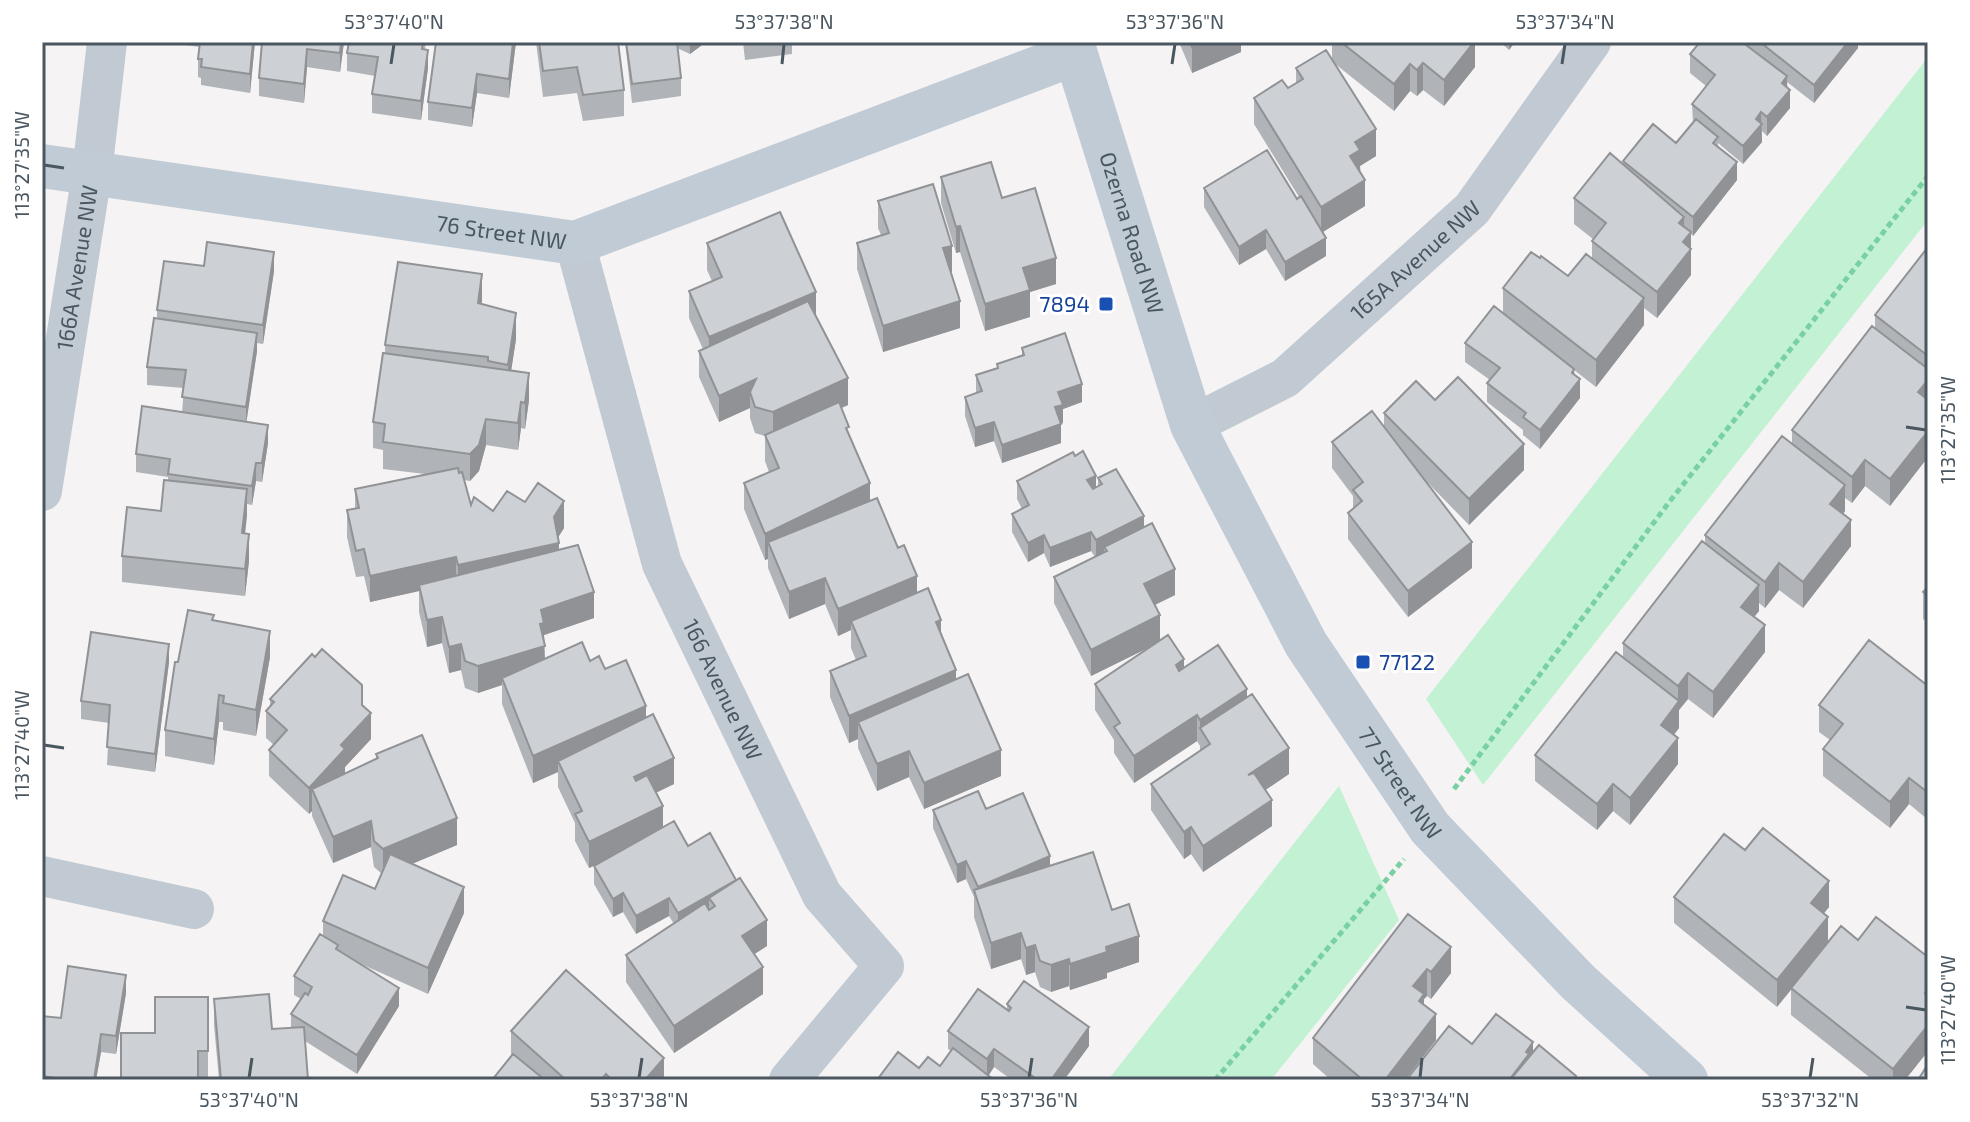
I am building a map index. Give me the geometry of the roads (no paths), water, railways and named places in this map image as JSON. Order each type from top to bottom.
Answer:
[{"type":"street","name":"166A Avenue NW","points":[[42,491],[92,173],[107,42]]},
{"type":"street","name":"165A Avenue NW","points":[[1192,425],[1285,378],[1472,209],[1591,42]]},
{"type":"street","name":"76 Street NW","points":[[42,166],[575,243],[1073,48]]},
{"type":"street","name":"Ozerna Road NW","points":[[1073,48],[1192,425]]},
{"type":"street","name":"166 Avenue NW","points":[[575,243],[662,564],[822,895],[884,966],[789,1080]]},
{"type":"street","name":"77 Street NW","points":[[1192,425],[1306,644],[1430,828],[1578,982],[1686,1080]]},
{"type":"street","points":[[42,876],[194,909]]},
{"type":"place","name":"7894","points":[[1106,304]]},
{"type":"place","name":"77122","points":[[1363,662]]}]
